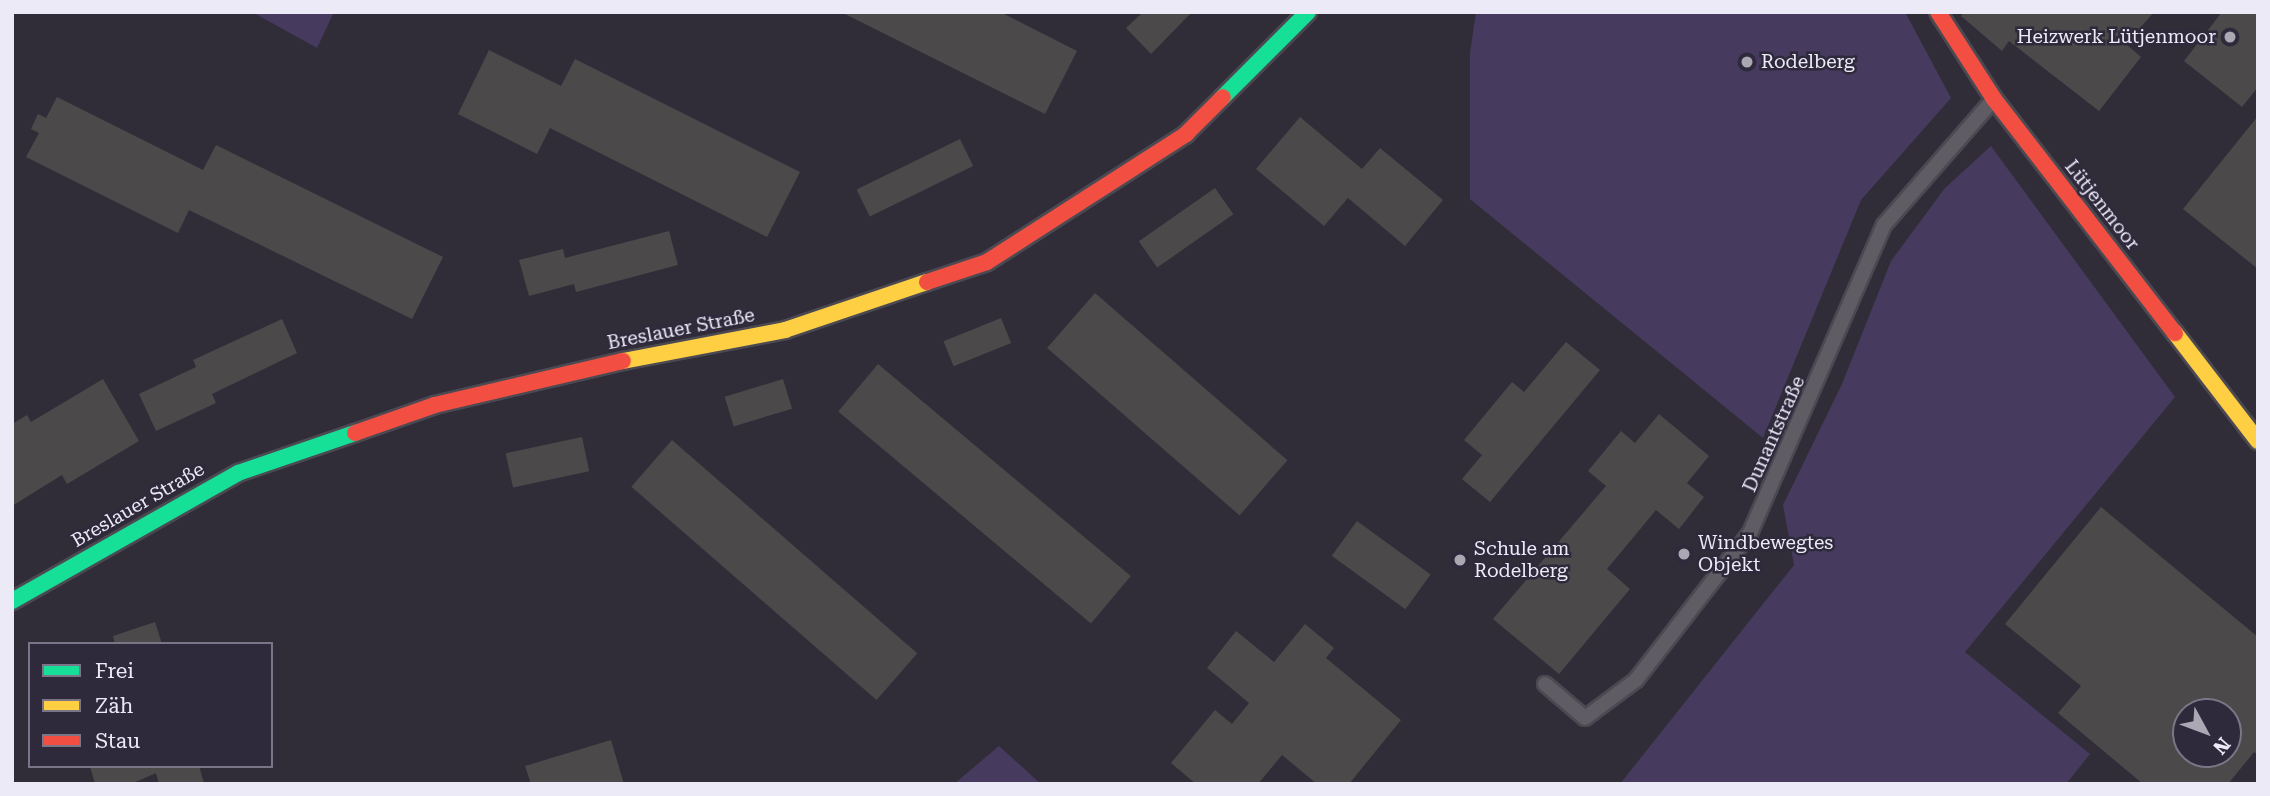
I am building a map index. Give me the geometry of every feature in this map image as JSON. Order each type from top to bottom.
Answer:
[{"type":"street","name":"Breslauer Straße","points":[[12,601],[238,472],[435,405],[585,368],[785,330],[987,262],[1186,134],[1308,12]]},
{"type":"street","name":"Lütjenmoor","points":[[1938,12],[1994,99],[2258,441]]},
{"type":"lane","name":"Dunantstraße","points":[[1545,684],[1585,718],[1636,680],[1750,533],[1884,225],[1994,99]]},
{"type":"lane","points":[[2241,418],[2258,406]]},
{"type":"shaded area","points":[[252,12],[334,12],[317,48]]},
{"type":"shaded area","points":[[1476,12],[1905,12],[1951,98],[1861,200],[1763,438],[1470,199],[1470,53]]},
{"type":"shaded area","points":[[1991,146],[2175,397],[1965,652],[2090,754],[2066,784],[1620,784],[1794,565],[1783,505],[1842,384],[1891,261],[1945,188]]},
{"type":"shaded area","points":[[999,746],[1041,784],[954,784]]},
{"type":"building","points":[[841,12],[1000,12],[1077,51],[1045,114]]},
{"type":"building","points":[[1143,12],[1192,12],[1151,54],[1126,28]]},
{"type":"building","points":[[1964,12],[2154,12],[2126,44],[2141,57],[2099,111],[2009,41],[2002,51],[1961,16]]},
{"type":"building","name":"Heizwerk Lütjenmoor","points":[[2222,12],[2258,12],[2258,87],[2242,107],[2184,61]]},
{"type":"building","points":[[489,50],[561,86],[575,59],[800,172],[767,237],[550,128],[537,154],[458,114]]},
{"type":"building","points":[[57,97],[203,170],[216,145],[443,257],[412,319],[189,210],[178,233],[26,157],[39,133],[31,129],[38,114],[46,118]]},
{"type":"building","points":[[2258,116],[2258,269],[2183,209]]},
{"type":"building","points":[[1300,117],[1362,169],[1380,148],[1443,200],[1405,246],[1348,198],[1324,226],[1256,169]]},
{"type":"building","points":[[960,139],[973,166],[870,216],[857,189]]},
{"type":"building","points":[[1215,188],[1233,214],[1157,268],[1139,241]]},
{"type":"building","points":[[669,231],[678,265],[576,292],[574,284],[529,296],[519,260],[563,249],[565,258]]},
{"type":"building","points":[[1095,293],[1287,460],[1240,515],[1047,348]]},
{"type":"building","points":[[1001,318],[1011,343],[954,366],[944,341]]},
{"type":"building","points":[[282,319],[297,353],[212,394],[216,403],[156,431],[139,394],[196,367],[193,360]]},
{"type":"building","points":[[1566,342],[1600,370],[1490,502],[1462,479],[1482,455],[1464,440],[1512,382],[1524,392]]},
{"type":"building","points":[[878,364],[1131,576],[1091,624],[838,411]]},
{"type":"building","points":[[103,379],[139,441],[67,484],[62,475],[12,506],[12,424],[27,415],[31,422]]},
{"type":"building","points":[[783,379],[792,409],[734,426],[725,397]]},
{"type":"building","points":[[1659,414],[1709,456],[1687,483],[1704,497],[1679,529],[1656,510],[1607,569],[1630,589],[1559,674],[1493,619],[1606,486],[1588,471],[1621,431],[1635,443]]},
{"type":"building","points":[[582,437],[589,471],[513,487],[506,453]]},
{"type":"building","points":[[672,440],[917,653],[877,700],[631,487]]},
{"type":"building","points":[[2101,507],[2258,637],[2258,755],[2254,752],[2242,767],[2242,698],[2172,698],[2172,768],[2241,768],[2228,784],[2143,784],[2058,713],[2081,686],[2005,624]]},
{"type":"building","points":[[1357,521],[1431,574],[1405,609],[1332,556]]},
{"type":"building","points":[[155,622],[161,642],[114,642],[113,636]]},
{"type":"building","points":[[1305,624],[1334,648],[1326,658],[1401,720],[1349,784],[1317,784],[1282,755],[1258,784],[1196,784],[1171,763],[1215,710],[1232,724],[1249,703],[1207,668],[1236,631],[1274,662]]},
{"type":"building","points":[[611,740],[624,784],[531,784],[525,766]]},
{"type":"building","points":[[91,768],[200,768],[204,783],[159,784],[156,773],[131,784],[95,784]]},
{"type":"traffic: fast","points":[[1223,97],[1308,12]]},
{"type":"traffic: fast","points":[[12,601],[238,473],[355,433]]},
{"type":"traffic: slow","points":[[623,361],[785,330],[927,282]]},
{"type":"traffic: slow","points":[[2175,333],[2258,441]]},
{"type":"traffic: jam","points":[[1938,12],[1994,99],[2175,333]]},
{"type":"traffic: jam","points":[[927,282],[987,262],[1186,134],[1223,97]]},
{"type":"traffic: jam","points":[[355,433],[435,405],[623,361]]},
{"type":"place","name":"Heizwerk Lütjenmoor","points":[[2230,37]]},
{"type":"place","name":"Rodelberg","points":[[1747,62]]},
{"type":"place","name":"Windbewegtes Objekt","points":[[1684,554]]},
{"type":"place","name":"Schule am Rodelberg","points":[[1460,560]]}]
